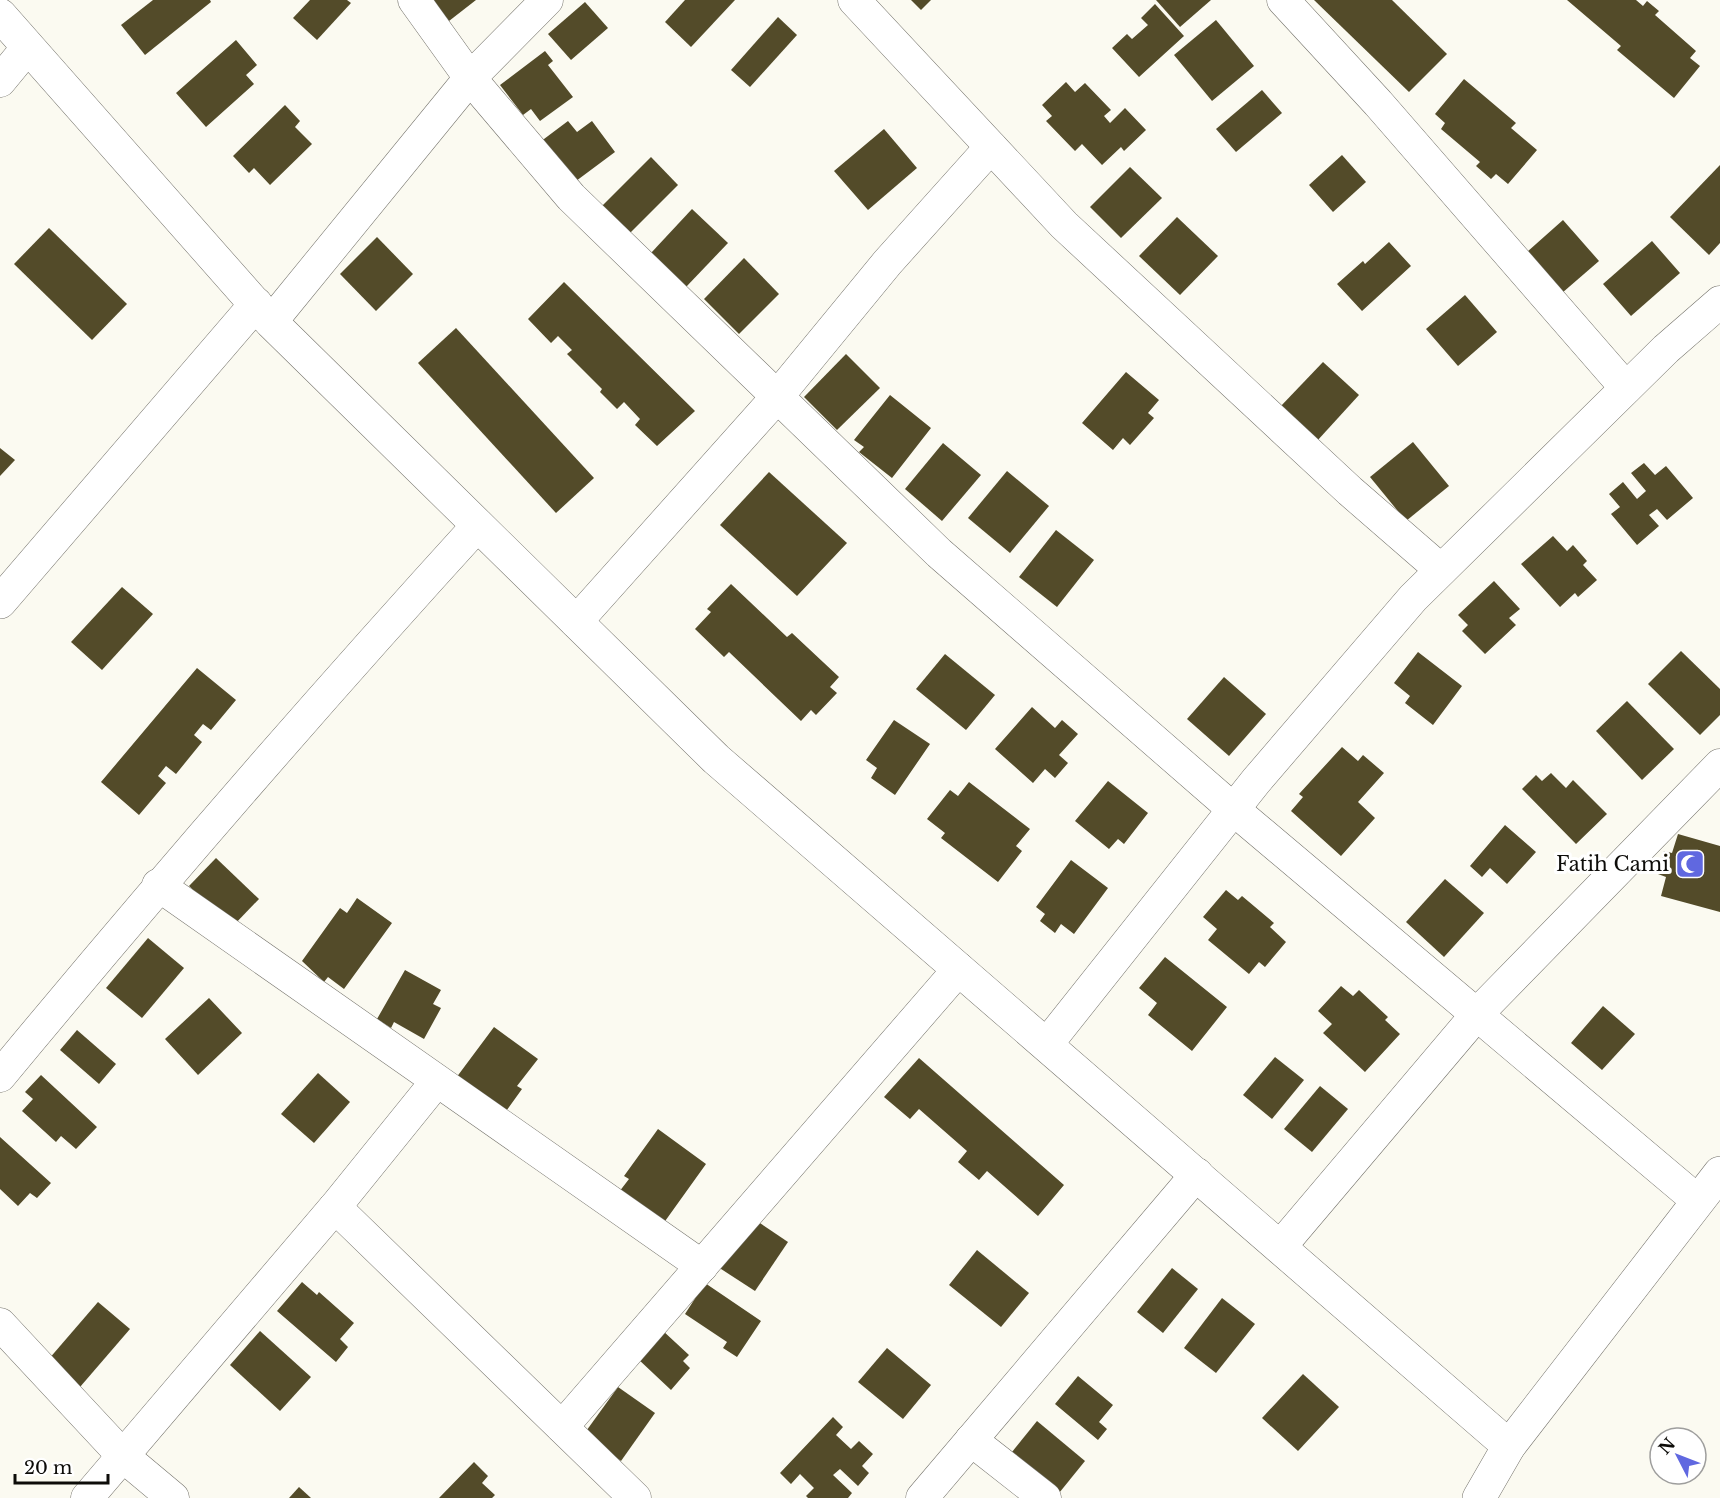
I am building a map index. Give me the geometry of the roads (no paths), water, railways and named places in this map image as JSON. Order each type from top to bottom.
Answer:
[{"type":"street","points":[[414,0],[470,78],[571,197],[939,553],[1233,809],[1478,1013],[1698,1201]]},
{"type":"street","points":[[0,602],[264,313],[470,78],[547,0]]},
{"type":"street","points":[[854,0],[1064,225],[1350,491],[1441,570]]},
{"type":"street","points":[[1282,0],[1378,103],[1626,388]]},
{"type":"street","points":[[0,15],[264,313],[716,759],[1509,1446]]},
{"type":"street","points":[[0,81],[28,46]]},
{"type":"street","points":[[576,622],[777,397],[887,263],[991,147]]},
{"type":"street","points":[[1047,1044],[1233,809],[1413,598],[1626,388],[1720,302]]},
{"type":"street","points":[[0,1076],[158,885],[341,676],[478,525]]},
{"type":"street","points":[[1280,1247],[1478,1013],[1720,765]]},
{"type":"street","points":[[158,885],[436,1082],[702,1266]]},
{"type":"street","points":[[561,1427],[959,969]]},
{"type":"street","points":[[87,1498],[335,1207],[436,1082]]},
{"type":"street","points":[[1479,1498],[1509,1446],[1720,1173]]},
{"type":"street","points":[[922,1498],[1197,1174]]},
{"type":"street","points":[[335,1207],[635,1498]]},
{"type":"street","points":[[0,1324],[124,1456],[173,1498]]},
{"type":"street","points":[[971,1440],[1045,1498]]},
{"type":"place","name":"Fatih Cami","points":[[1690,864]]}]
